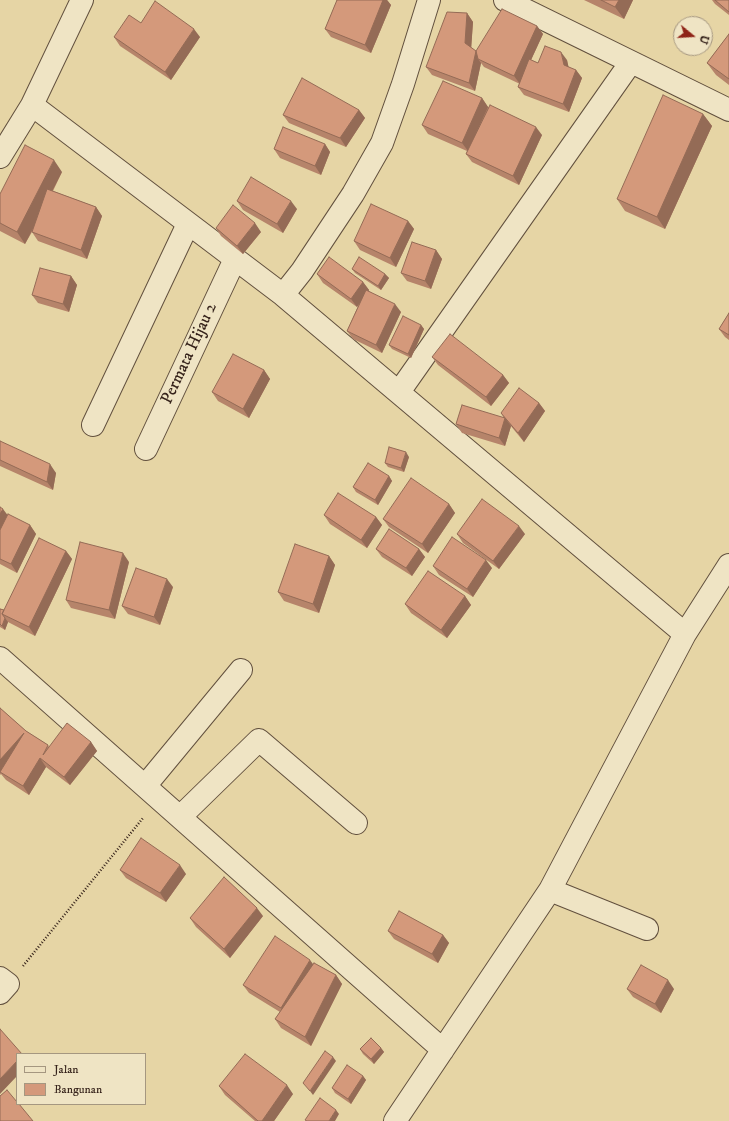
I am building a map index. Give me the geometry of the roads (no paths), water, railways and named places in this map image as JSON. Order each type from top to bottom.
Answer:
[{"type":"street","points":[[0,156],[32,105],[82,0]]},
{"type":"street","points":[[283,296],[302,271],[353,194],[382,143],[403,84],[429,0]]},
{"type":"street","points":[[505,0],[729,110]]},
{"type":"street","points":[[399,392],[631,62]]},
{"type":"street","points":[[32,105],[283,296],[685,634]]},
{"type":"street","points":[[93,425],[188,224]]},
{"type":"street","name":"Permata Hijau 2","points":[[146,449],[234,258]]},
{"type":"street","points":[[395,1121],[550,890],[685,634],[729,565]]},
{"type":"street","points":[[0,658],[443,1050]]},
{"type":"street","points":[[152,792],[241,670]]},
{"type":"street","points":[[180,817],[259,740],[356,823]]},
{"type":"street","points":[[550,890],[646,929]]}]
